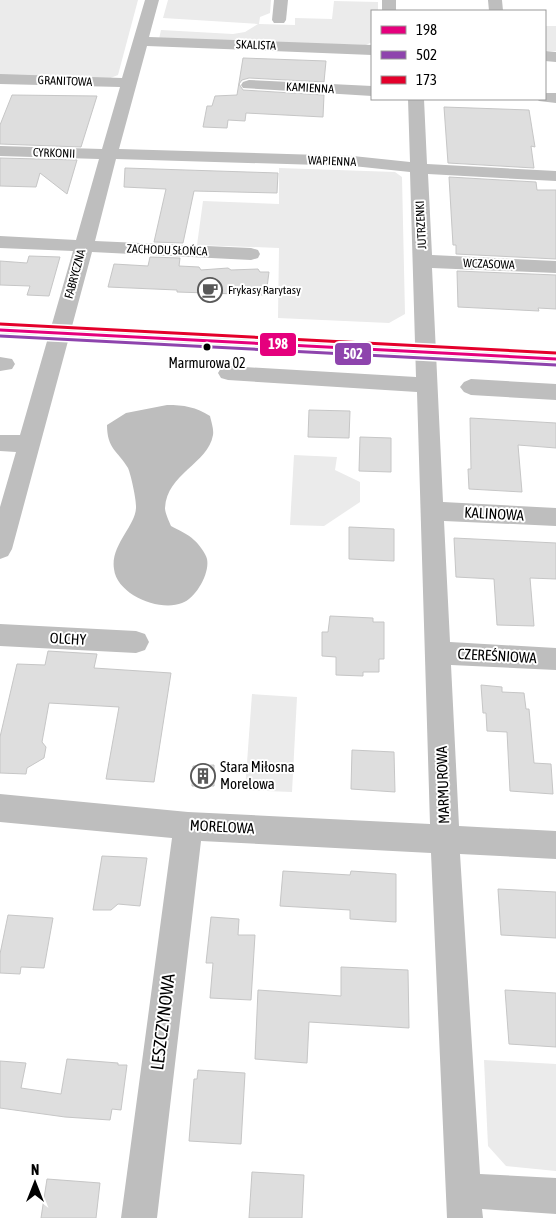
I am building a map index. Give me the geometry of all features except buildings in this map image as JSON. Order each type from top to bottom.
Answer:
[{"type":"street","name":"FABRYCZNA","points":[[0,549],[152,0]]},
{"type":"street","points":[[279,20],[281,0]]},
{"type":"street","name":"SKALISTA","points":[[140,41],[371,50]]},
{"type":"street","name":"GRANITOWA","points":[[0,79],[129,83]]},
{"type":"street","name":"KAMIENNA","points":[[248,85],[371,91]]},
{"type":"street","name":"JUTRZENKI","points":[[416,100],[426,352]]},
{"type":"street","name":"CYRKONII","points":[[0,151],[108,155]]},
{"type":"street","name":"WAPIENNA","points":[[108,155],[353,161],[457,172],[556,176]]},
{"type":"street","name":"ZACHODU SŁOŃCA","points":[[0,242],[251,254]]},
{"type":"street","name":"WCZASOWA","points":[[423,261],[556,266]]},
{"type":"street","points":[[0,330],[556,359]]},
{"type":"street","name":"MARMUROWA","points":[[426,352],[445,838],[464,1204]]},
{"type":"street","points":[[228,373],[427,385]]},
{"type":"street","points":[[471,387],[556,392]]},
{"type":"street","points":[[0,443],[28,444]]},
{"type":"street","name":"KALINOWA","points":[[431,511],[556,517]]},
{"type":"street","name":"OLCHY","points":[[0,635],[136,642]]},
{"type":"street","name":"CZEREŚNIOWA","points":[[438,653],[556,659]]},
{"type":"street","name":"MORELOWA","points":[[0,808],[188,826],[556,845]]},
{"type":"street","name":"LESZCZYNOWA","points":[[139,1218],[188,826]]},
{"type":"street","points":[[464,1204],[556,1196]]},
{"type":"shaded area","points":[[0,0],[138,0],[118,75],[108,79],[0,76]]},
{"type":"shaded area","points":[[168,0],[271,0],[270,13],[260,17],[259,24],[295,25],[295,18],[332,19],[334,1],[378,2],[378,10],[371,10],[371,42],[366,45],[159,39],[161,30],[233,34],[245,32],[258,24],[163,18]]},
{"type":"shaded area","points":[[546,26],[556,26],[556,51],[546,51]]},
{"type":"shaded area","points":[[279,168],[395,172],[402,177],[405,314],[389,323],[278,318],[279,248],[197,245],[203,201],[279,204]]},
{"type":"shaded area","points":[[167,405],[179,405],[200,410],[210,416],[213,428],[210,445],[204,454],[180,477],[167,496],[165,510],[171,526],[196,541],[207,559],[204,578],[197,591],[182,603],[173,605],[152,603],[141,599],[123,587],[117,578],[114,569],[116,552],[135,513],[136,502],[128,468],[111,445],[107,433],[107,425],[126,413]]},
{"type":"shaded area","points":[[294,455],[337,457],[335,470],[360,482],[360,502],[324,526],[290,525]]},
{"type":"shaded area","points":[[252,694],[297,697],[292,792],[245,790]]},
{"type":"shaded area","points":[[484,1060],[556,1064],[556,1171],[506,1166],[488,1146]]},
{"type":"transit line","name":"173","points":[[0,324],[556,353]]},
{"type":"transit line","name":"198","points":[[0,330],[556,359]]},
{"type":"transit line","name":"502","points":[[0,336],[556,365]]},
{"type":"place","name":"Frykasy Rarytasy","points":[[210,290]]},
{"type":"place","name":"Marmurowa 02","points":[[207,347]]},
{"type":"place","name":"Stara Miłosna Morelowa","points":[[203,776]]}]
